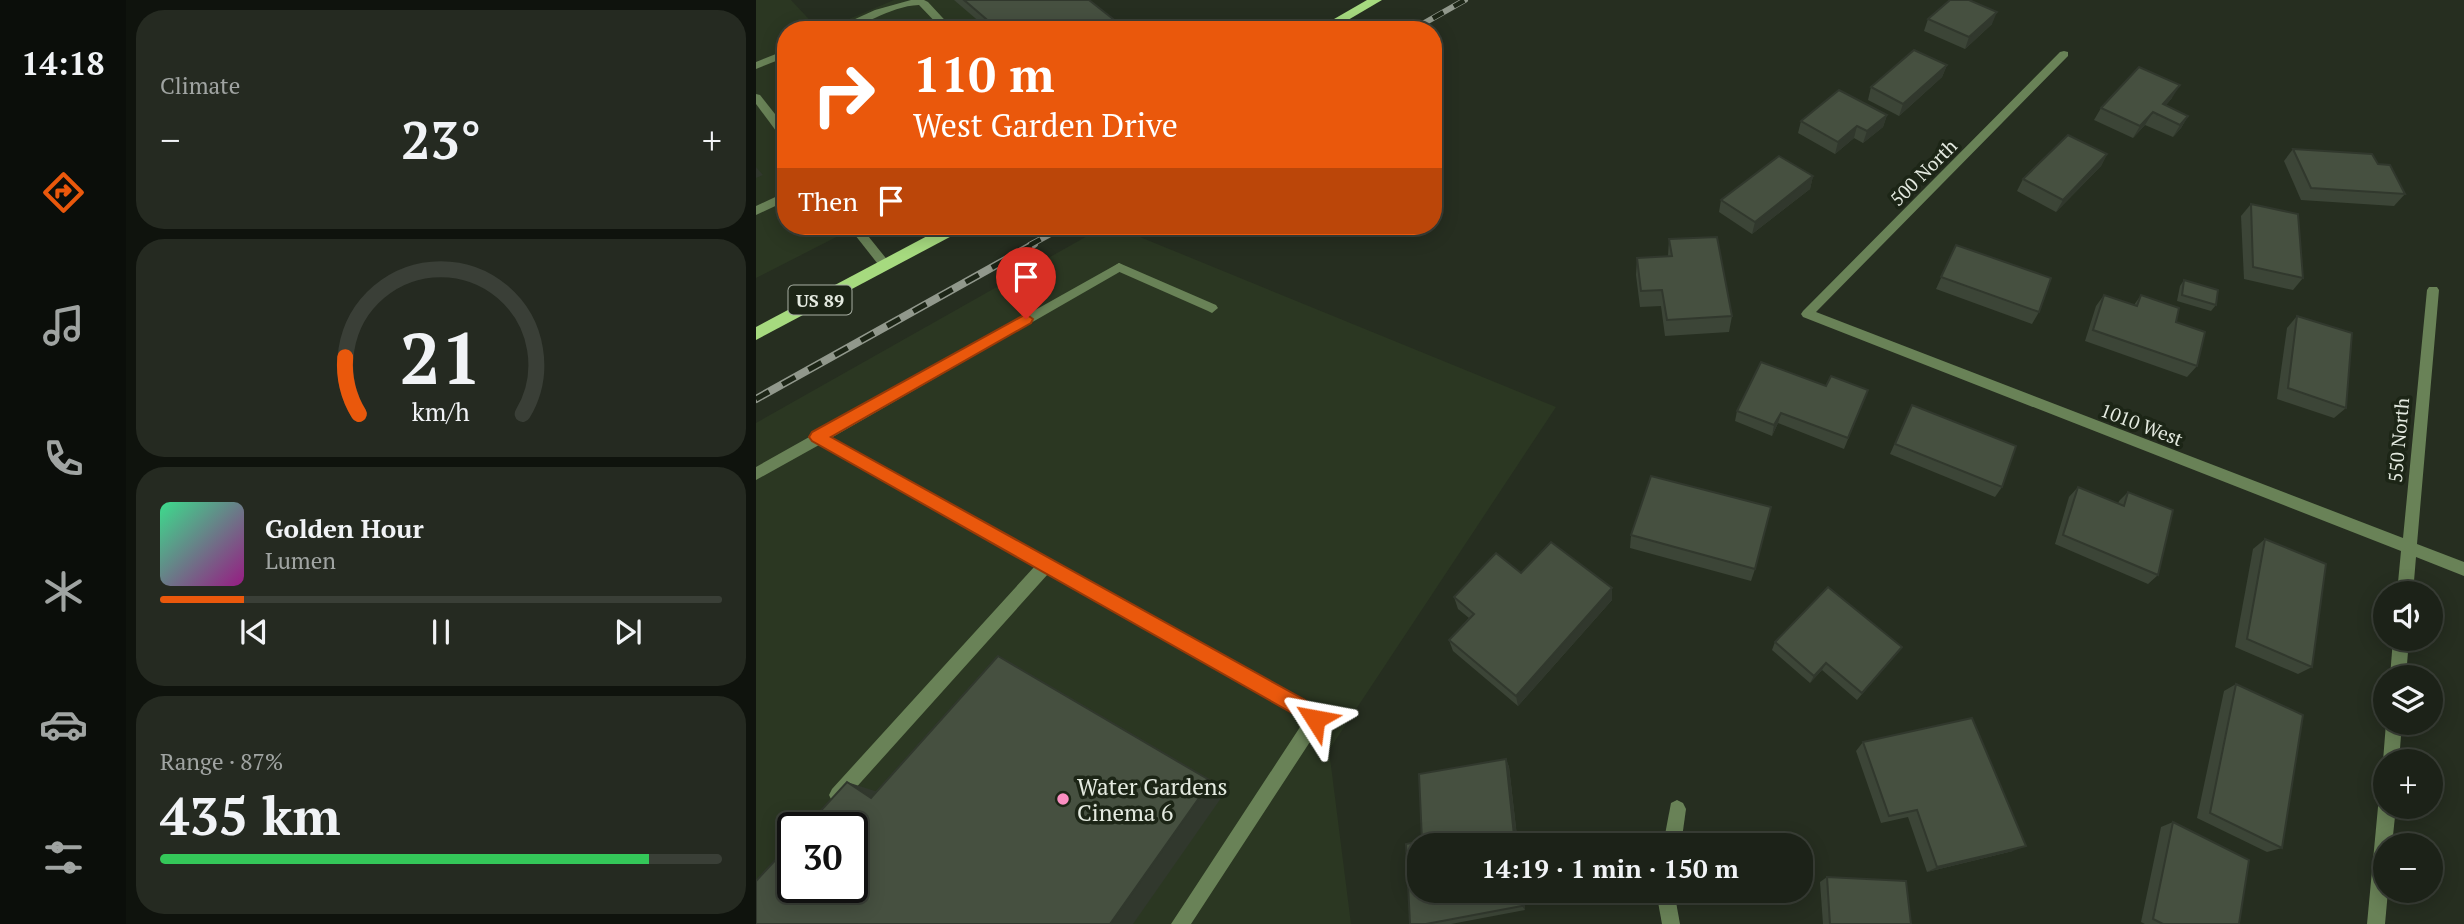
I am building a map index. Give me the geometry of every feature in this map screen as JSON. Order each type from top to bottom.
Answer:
[{"type":"main road","points":[[1338,21],[1376,0]]},
{"type":"main road","name":"US 89","points":[[756,334],[941,235]]},
{"type":"street","points":[[856,21],[893,4],[910,0],[920,1],[940,21]]},
{"type":"street","name":"500 North","points":[[1807,314],[2064,54]]},
{"type":"street","points":[[756,66],[777,57]]},
{"type":"street","points":[[756,97],[777,124]]},
{"type":"street","points":[[756,211],[777,200]]},
{"type":"street","points":[[861,235],[885,265]]},
{"type":"street","points":[[756,474],[1119,267],[1212,308]]},
{"type":"street","name":"550 North","points":[[2406,581],[2433,289]]},
{"type":"street","name":"1010 West","points":[[1807,314],[2464,569]]},
{"type":"street","points":[[817,437],[1299,706],[1315,719],[1180,924]]},
{"type":"street","points":[[826,808],[1047,564]]},
{"type":"street","points":[[1674,833],[1677,809]]},
{"type":"street","points":[[2376,924],[2385,819]]},
{"type":"street","points":[[1667,903],[1671,924]]},
{"type":"shaded area","points":[[756,0],[791,0],[811,21],[777,21],[777,235],[840,235],[756,278]]},
{"type":"shaded area","points":[[894,0],[1077,0],[1104,21],[844,21]]},
{"type":"shaded area","points":[[1089,235],[1135,235],[1556,407],[1329,750],[1351,924],[756,924],[756,423]]},
{"type":"building","points":[[964,0],[1089,0],[1116,21],[988,21]]},
{"type":"building","points":[[1950,0],[1969,0],[1997,12],[1969,37],[1928,19]]},
{"type":"building","points":[[1914,50],[1947,65],[1903,104],[1871,87]]},
{"type":"building","points":[[2139,67],[2180,85],[2163,104],[2188,116],[2180,125],[2153,112],[2140,126],[2101,108]]},
{"type":"building","points":[[1839,90],[1887,115],[1867,131],[1857,126],[1838,142],[1801,121]]},
{"type":"building","points":[[2068,135],[2107,154],[2063,200],[2023,179]]},
{"type":"building","points":[[2293,149],[2372,154],[2378,164],[2390,165],[2405,194],[2311,188]]},
{"type":"building","points":[[1779,156],[1813,176],[1755,222],[1721,200]]},
{"type":"building","points":[[2251,204],[2298,214],[2303,278],[2253,267]]},
{"type":"building","points":[[1717,237],[1732,316],[1667,320],[1662,290],[1641,291],[1637,258],[1672,256],[1669,239]]},
{"type":"building","points":[[1956,245],[2051,278],[2039,312],[1941,277]]},
{"type":"building","points":[[2184,280],[2218,290],[2216,305],[2182,295]]},
{"type":"building","points":[[2104,295],[2137,306],[2141,295],[2179,308],[2176,322],[2205,332],[2197,366],[2093,330]]},
{"type":"building","points":[[2297,316],[2352,333],[2346,408],[2288,388]]},
{"type":"building","points":[[1761,362],[1826,386],[1831,376],[1868,390],[1848,438],[1781,413],[1774,425],[1737,411]]},
{"type":"building","points":[[1912,405],[2016,446],[2002,487],[1895,444]]},
{"type":"building","points":[[1651,476],[1771,507],[1755,569],[1631,535]]},
{"type":"building","points":[[2078,487],[2124,506],[2128,492],[2173,510],[2158,575],[2063,535]]},
{"type":"building","points":[[2265,539],[2326,564],[2312,667],[2247,639]]},
{"type":"building","points":[[1551,542],[1612,588],[1516,696],[1449,640],[1474,614],[1454,597],[1496,553],[1521,573]]},
{"type":"building","points":[[1828,587],[1902,647],[1862,693],[1826,663],[1814,676],[1775,642]]},
{"type":"building","name":"Water Gardens Cinema 6","points":[[998,656],[1211,781],[1110,924],[756,924],[756,881],[777,858],[777,903],[868,903],[868,812],[820,812],[847,782],[871,798]]},
{"type":"building","points":[[2236,684],[2303,715],[2282,848],[2210,813]]},
{"type":"building","points":[[1972,718],[2026,846],[1937,867],[1917,810],[1889,816],[1863,742]]},
{"type":"building","points":[[1506,759],[1514,833],[1422,833],[1419,774]]},
{"type":"building","points":[[2173,822],[2249,860],[2239,924],[2163,924],[2153,919]]},
{"type":"building","points":[[1827,877],[1906,881],[1911,924],[1830,924]]},
{"type":"building","points":[[1409,903],[1522,903],[1522,906],[1426,924],[1410,924]]},
{"type":"railway","points":[[1428,21],[1465,0]]},
{"type":"railway","points":[[1030,245],[1048,235]]},
{"type":"railway","points":[[756,399],[1034,244]]},
{"type":"place","name":"Water Gardens Cinema 6","points":[[1063,799]]},
{"type":"route","points":[[1026,319],[817,437],[1299,706],[1315,719]]}]
